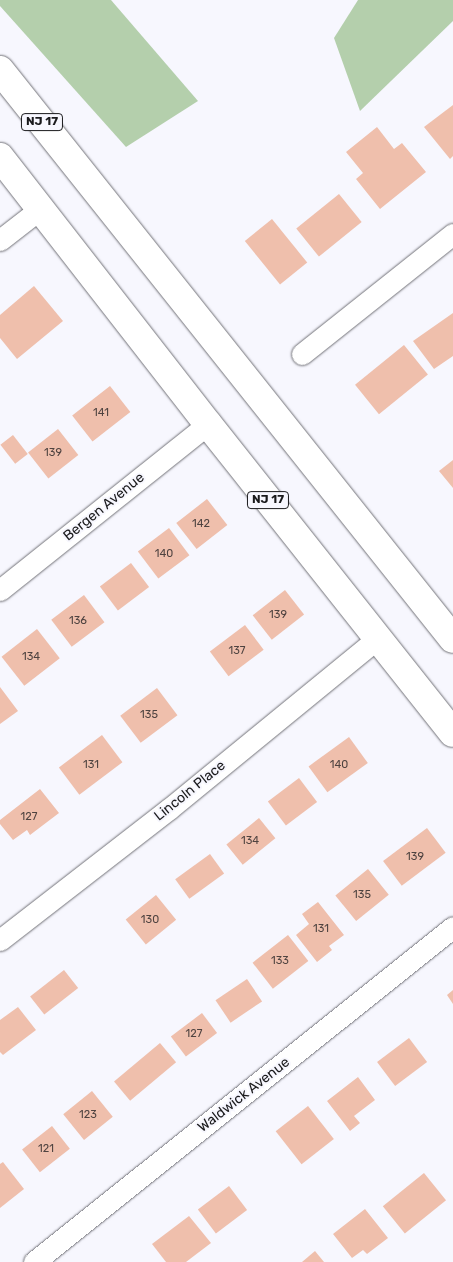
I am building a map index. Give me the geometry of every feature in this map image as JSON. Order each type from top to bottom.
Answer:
[{"type":"highway","name":"NJ 17","points":[[0,70],[453,639]]},
{"type":"highway","name":"NJ 17","points":[[0,157],[208,424],[453,733]]},
{"type":"street","points":[[0,240],[40,209]]},
{"type":"street","points":[[302,354],[453,234]]},
{"type":"street","name":"Bergen Avenue","points":[[0,590],[208,424]]},
{"type":"street","name":"Lincoln Place","points":[[0,940],[169,809],[378,638]]},
{"type":"street","name":"Waldwick Avenue","points":[[34,1262],[453,927]]},
{"type":"green space","points":[[0,0],[111,0],[198,101],[126,147],[0,6]]},
{"type":"green space","points":[[358,0],[453,0],[453,21],[360,111],[334,38]]},
{"type":"building","points":[[453,105],[453,156],[450,159],[424,127]]},
{"type":"building","points":[[377,127],[394,149],[402,143],[426,172],[380,209],[356,179],[363,173],[346,152]]},
{"type":"building","points":[[339,194],[362,222],[319,257],[296,229]]},
{"type":"building","points":[[272,219],[307,263],[280,285],[245,241]]},
{"type":"building","points":[[34,286],[63,321],[17,359],[0,338],[0,315]]},
{"type":"building","points":[[453,313],[453,356],[434,369],[413,341]]},
{"type":"building","points":[[404,345],[428,375],[379,414],[355,385]]},
{"type":"building","points":[[110,386],[130,412],[92,442],[72,416]]},
{"type":"building","points":[[58,429],[78,455],[48,478],[28,452]]},
{"type":"building","points":[[13,435],[28,454],[15,464],[0,445]]},
{"type":"building","points":[[453,460],[453,488],[439,471]]},
{"type":"building","points":[[207,499],[227,525],[197,549],[176,523]]},
{"type":"building","points":[[169,528],[189,555],[158,579],[138,551]]},
{"type":"building","points":[[131,563],[149,587],[118,610],[100,586]]},
{"type":"building","points":[[285,590],[304,614],[272,640],[253,615]]},
{"type":"building","points":[[84,595],[104,622],[72,647],[51,620]]},
{"type":"building","points":[[245,625],[264,650],[229,676],[210,651]]},
{"type":"building","points":[[37,629],[60,658],[24,686],[2,657]]},
{"type":"building","points":[[0,687],[18,711],[0,724]]},
{"type":"building","points":[[157,688],[177,715],[141,743],[120,716]]},
{"type":"building","points":[[102,735],[122,762],[79,795],[59,767]]},
{"type":"building","points":[[349,737],[368,763],[327,792],[309,766]]},
{"type":"building","points":[[299,778],[317,802],[286,825],[268,801]]},
{"type":"building","points":[[40,789],[59,813],[30,835],[27,830],[13,840],[0,824],[0,820]]},
{"type":"building","points":[[259,818],[275,838],[243,865],[226,844]]},
{"type":"building","points":[[427,828],[446,853],[402,886],[383,861]]},
{"type":"building","points":[[210,854],[224,873],[189,899],[175,879]]},
{"type":"building","points":[[368,869],[389,895],[356,921],[335,895]]},
{"type":"building","points":[[156,895],[176,920],[146,944],[126,920]]},
{"type":"building","points":[[318,902],[344,935],[329,946],[332,950],[317,962],[296,935],[309,924],[302,914]]},
{"type":"building","points":[[288,935],[308,961],[273,989],[253,963]]},
{"type":"building","points":[[64,970],[78,988],[44,1015],[30,996]]},
{"type":"building","points":[[247,979],[262,1001],[231,1023],[215,1000]]},
{"type":"building","points":[[453,990],[453,1004],[447,995]]},
{"type":"building","points":[[18,1007],[36,1030],[3,1055],[0,1052],[0,1020]]},
{"type":"building","points":[[202,1013],[217,1033],[186,1056],[171,1036]]},
{"type":"building","points":[[409,1038],[427,1062],[395,1086],[377,1062]]},
{"type":"building","points":[[160,1043],[176,1062],[130,1101],[114,1082]]},
{"type":"building","points":[[358,1077],[375,1100],[354,1116],[360,1123],[350,1131],[327,1101]]},
{"type":"building","points":[[92,1091],[113,1117],[84,1140],[63,1114]]},
{"type":"building","points":[[308,1106],[334,1139],[302,1164],[276,1131]]},
{"type":"building","points":[[52,1126],[70,1149],[40,1172],[22,1149]]},
{"type":"building","points":[[3,1162],[24,1189],[0,1208],[0,1164]]},
{"type":"building","points":[[424,1173],[446,1200],[405,1234],[383,1206]]},
{"type":"building","points":[[229,1186],[247,1210],[216,1233],[198,1209]]},
{"type":"building","points":[[365,1209],[388,1238],[367,1254],[363,1250],[352,1258],[333,1234]]},
{"type":"building","points":[[189,1216],[211,1243],[186,1262],[166,1262],[152,1244]]},
{"type":"building","points":[[315,1251],[324,1262],[302,1262]]}]
